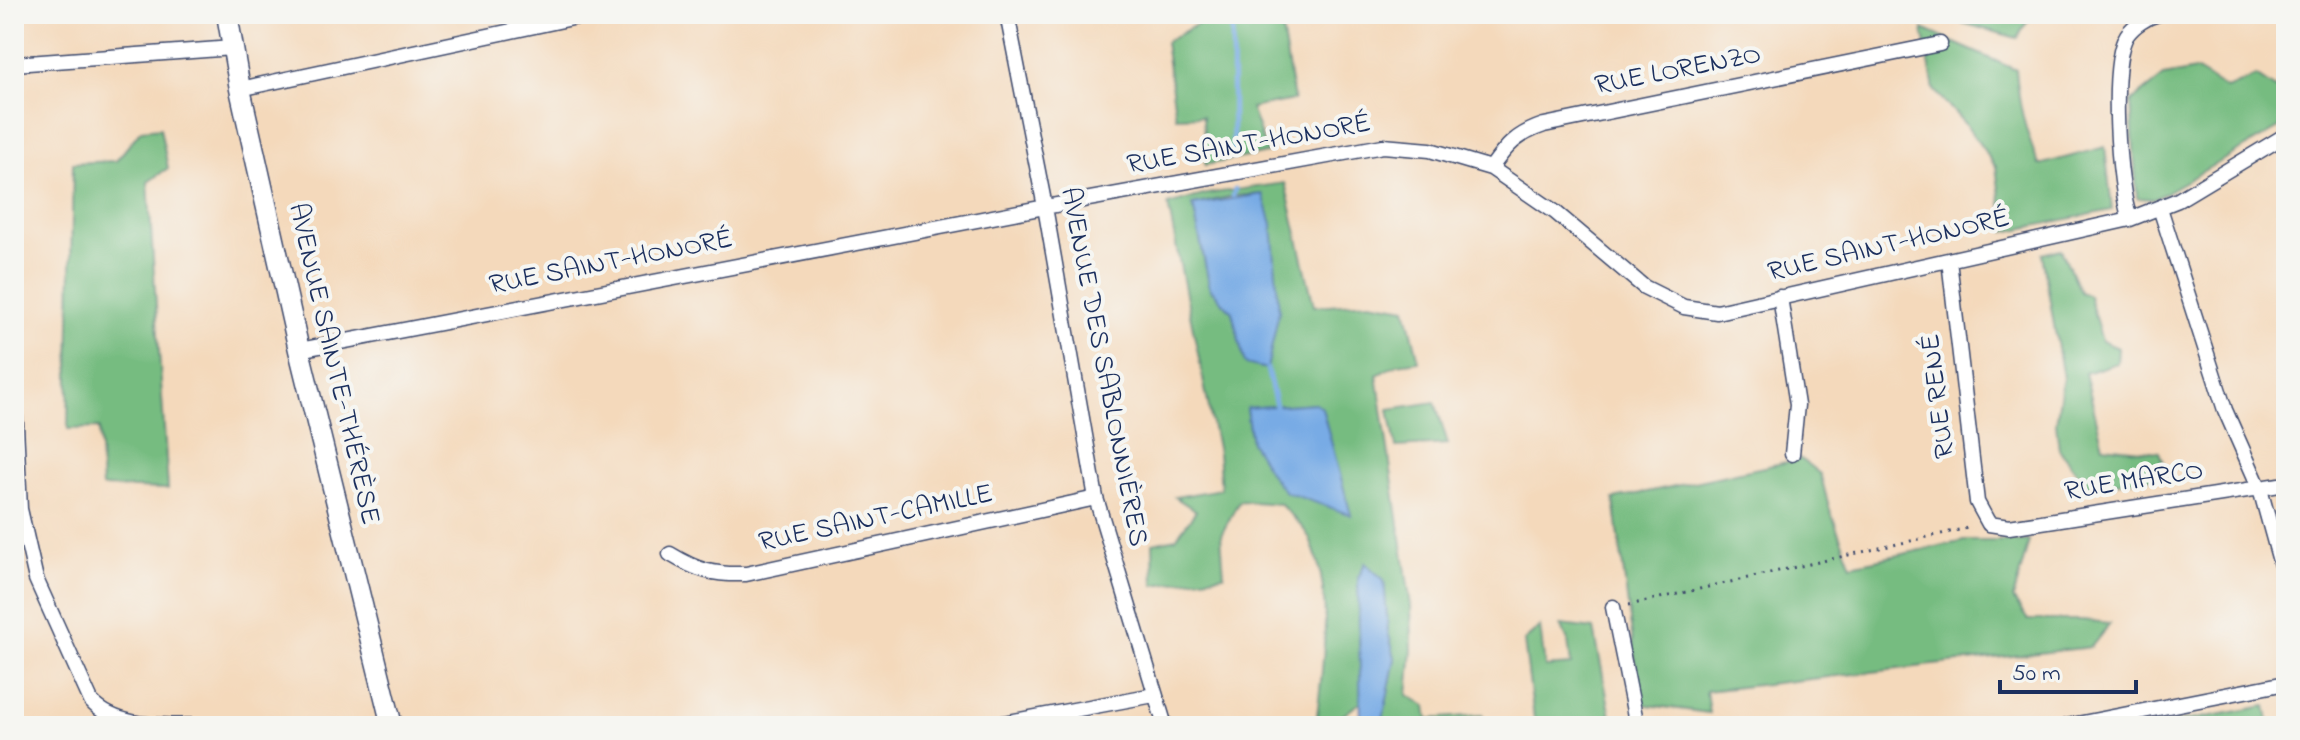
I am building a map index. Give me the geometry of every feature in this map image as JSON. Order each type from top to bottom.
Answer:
[{"type":"street","name":"AVENUE SAINTE-THÉRÈSE","points":[[227,14],[240,89],[299,350],[392,726]]},
{"type":"street","points":[[240,89],[591,14]]},
{"type":"street","name":"AVENUE DES SABLONNIÈRES","points":[[1007,14],[1045,207],[1096,498],[1165,726]]},
{"type":"street","points":[[2130,219],[2122,188],[2117,90],[2122,50],[2128,34],[2138,24],[2158,14]]},
{"type":"street","name":"RUE LORENZO","points":[[1491,168],[1506,147],[1525,131],[1544,125],[1940,44]]},
{"type":"street","points":[[14,64],[233,48]]},
{"type":"street","name":"RUE SAINT-HONORÉ","points":[[299,350],[1045,207],[1383,146],[1430,150],[1491,168],[1555,212],[1644,287],[1684,307],[1717,312],[2130,219],[2178,200],[2286,135]]},
{"type":"street","points":[[2160,208],[2225,410],[2260,489],[2286,583]]},
{"type":"street","name":"RUE RENÉ","points":[[1949,260],[1977,502],[1989,524]]},
{"type":"street","points":[[1780,297],[1797,405],[1792,454]]},
{"type":"street","points":[[14,383],[20,509],[36,579],[91,701],[102,713],[118,719],[139,723],[213,726]]},
{"type":"street","name":"RUE MARCO","points":[[1989,524],[2009,527],[2286,484]]},
{"type":"street","name":"RUE SAINT-CAMILLE","points":[[670,554],[697,570],[721,575],[746,574],[1096,498]]},
{"type":"street","points":[[1613,607],[1637,726]]},
{"type":"street","points":[[2067,726],[2286,683]]},
{"type":"street","points":[[987,726],[1154,695]]},
{"type":"path","points":[[1613,607],[1989,524]]},
{"type":"green space","points":[[1216,14],[1328,14],[1281,24],[1294,100],[1251,108],[1267,153],[1205,165],[1203,116],[1176,117],[1165,42]]},
{"type":"green space","points":[[1930,14],[2033,14],[2017,38]]},
{"type":"green space","points":[[1923,29],[2016,70],[2023,119],[2039,165],[2105,147],[2112,210],[2005,232],[1996,167],[1965,124],[1934,90]]},
{"type":"green space","points":[[2195,70],[2227,89],[2256,76],[2277,90],[2286,90],[2286,124],[2154,199],[2137,198],[2131,102],[2164,76]]},
{"type":"green space","points":[[160,128],[168,168],[148,182],[168,489],[102,487],[99,428],[68,429],[73,163],[116,161],[141,130]]},
{"type":"green space","points":[[1285,183],[1314,306],[1370,302],[1406,308],[1419,361],[1397,364],[1377,375],[1411,606],[1412,650],[1408,695],[1426,706],[1428,719],[1482,715],[1488,726],[1375,726],[1383,719],[1395,658],[1388,632],[1384,580],[1359,636],[1362,701],[1334,722],[1334,726],[1316,726],[1325,633],[1323,587],[1309,537],[1280,504],[1239,501],[1221,535],[1224,575],[1154,585],[1153,543],[1176,538],[1196,511],[1175,497],[1221,489],[1218,453],[1168,205],[1207,194]],"holes":[[[1263,194],[1245,364],[1232,312],[1210,288],[1193,205],[1233,196]],[[1315,403],[1251,442],[1246,408]]]},
{"type":"green space","points":[[2061,249],[2080,292],[2089,296],[2102,341],[2118,348],[2117,363],[2085,373],[2103,446],[2159,452],[2168,476],[2087,486],[2059,449],[2056,423],[2063,378],[2042,254]]},
{"type":"green space","points":[[1435,402],[1448,444],[1396,447],[1389,409]]},
{"type":"green space","points":[[1801,459],[1820,474],[1851,565],[1964,541],[2029,541],[2013,599],[2028,620],[2110,623],[2091,647],[1706,691],[1709,713],[1641,704],[1614,499]]},
{"type":"green space","points":[[1561,625],[1594,629],[1612,722],[1535,726],[1524,641],[1540,627],[1545,667],[1571,665],[1568,641]]},
{"type":"green space","points":[[2266,706],[2270,726],[2158,726]]},
{"type":"water","points":[[1263,194],[1272,224],[1279,311],[1267,369],[1245,364],[1232,312],[1210,288],[1193,205]]},
{"type":"water","points":[[1316,403],[1322,408],[1351,515],[1285,492],[1251,442],[1246,408]]},
{"type":"water","points":[[1365,563],[1384,580],[1388,632],[1395,658],[1383,719],[1375,726],[1361,726],[1358,578]]},
{"type":"waterway","points":[[1232,14],[1233,158]]},
{"type":"waterway","points":[[1233,196],[1235,189]]},
{"type":"waterway","points":[[1267,369],[1276,406]]}]
